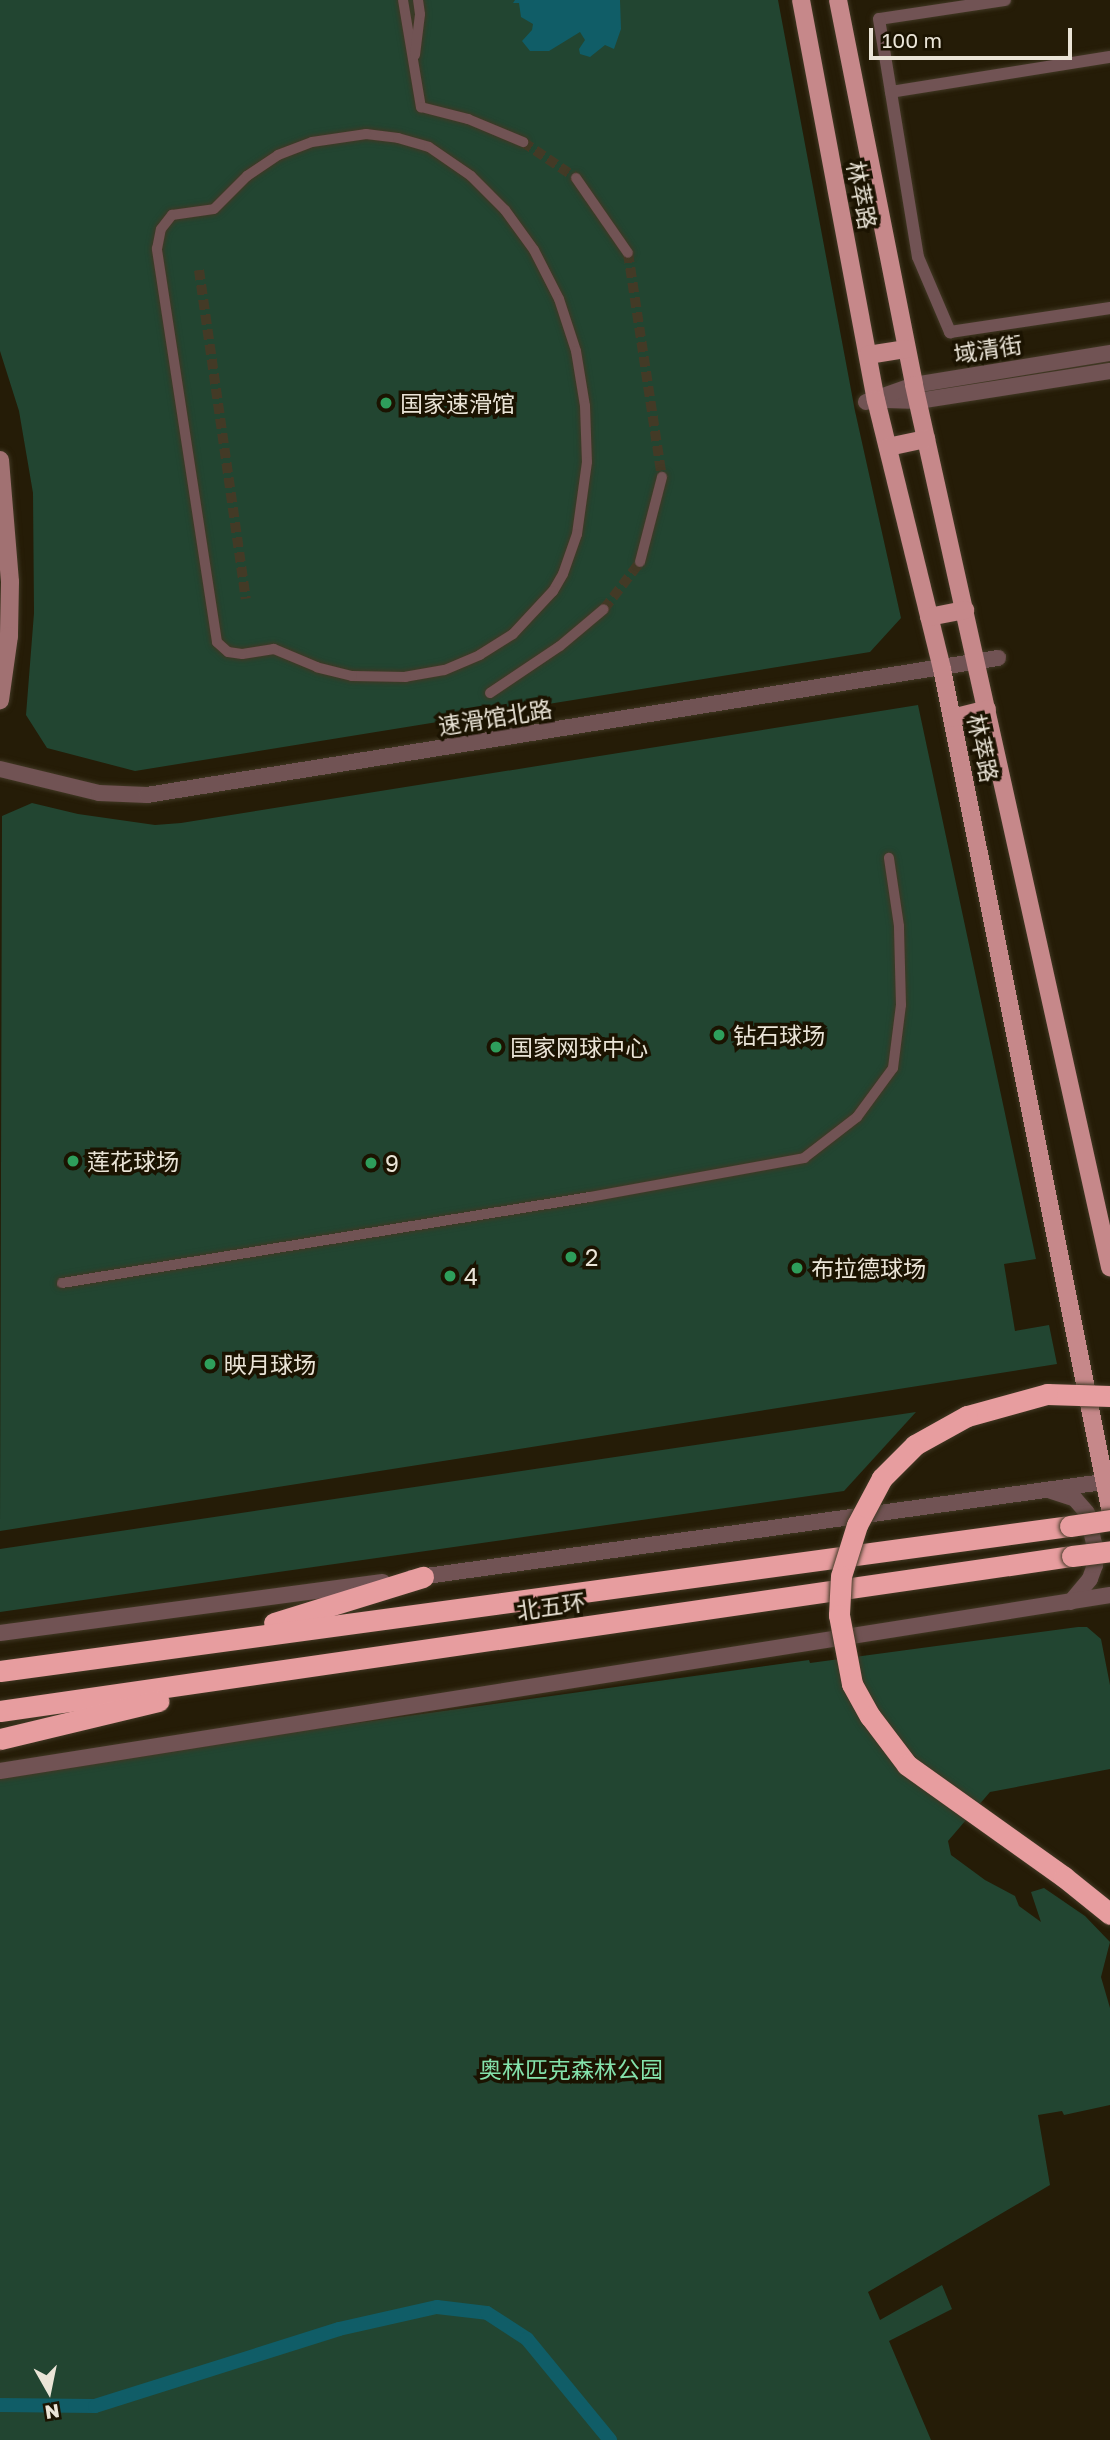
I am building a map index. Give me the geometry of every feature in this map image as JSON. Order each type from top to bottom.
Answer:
[{"type":"highway","points":[[1110,1396],[1047,1394],[967,1416],[915,1445],[882,1478],[857,1525],[841,1576],[839,1615],[852,1684],[870,1716],[907,1765],[1064,1877],[1110,1914]]},
{"type":"highway","name":"北五环","points":[[0,1671],[1110,1520]]},
{"type":"highway","name":"北五环","points":[[0,1711],[1110,1551]]},
{"type":"highway","points":[[216,1641],[423,1577]]},
{"type":"highway","points":[[0,1739],[283,1672]]},
{"type":"main road","name":"林萃路","points":[[800,0],[868,355],[872,401],[888,447],[942,669],[1095,1429],[1108,1481],[1110,1508]]},
{"type":"main road","name":"林萃路","points":[[838,0],[916,393],[1110,1267]]},
{"type":"main road","points":[[868,355],[907,349]]},
{"type":"main road","points":[[888,447],[926,439]]},
{"type":"main road","points":[[0,460],[10,582],[9,636],[0,700]]},
{"type":"main road","points":[[929,617],[965,610]]},
{"type":"main road","points":[[952,718],[987,709]]},
{"type":"main road","points":[[1095,1429],[1104,1440],[1110,1442]]},
{"type":"street","points":[[403,0],[421,107],[468,119],[523,142]]},
{"type":"street","points":[[414,66],[421,14],[418,0]]},
{"type":"street","points":[[1005,0],[878,19],[918,257],[950,332],[1110,308]]},
{"type":"street","points":[[891,92],[1110,57]]},
{"type":"street","points":[[348,135],[390,136],[429,147],[471,176],[506,211],[534,250],[559,299],[576,351],[587,433],[584,491],[577,534],[558,583],[527,621],[480,655],[425,674],[370,678],[317,667],[274,649],[242,654],[228,652],[217,642],[157,249],[161,229],[172,215],[214,209],[222,201],[262,165],[294,148],[348,135]]},
{"type":"street","points":[[576,178],[628,253]]},
{"type":"street","name":"域清街","points":[[872,401],[1110,353]]},
{"type":"street","name":"域清街","points":[[916,393],[1110,371]]},
{"type":"street","points":[[640,562],[662,477]]},
{"type":"street","points":[[490,693],[560,646],[604,609]]},
{"type":"street","name":"速滑馆北路","points":[[0,769],[99,793],[147,795],[998,658]]},
{"type":"street","points":[[62,1283],[633,1190],[804,1158],[857,1117],[893,1068],[901,1005],[899,926],[889,858]]},
{"type":"street","points":[[0,1633],[1108,1481]]},
{"type":"street","points":[[1046,1490],[1075,1499],[1087,1513],[1095,1566],[1083,1591],[1071,1602]]},
{"type":"street","points":[[0,1771],[1110,1595]]},
{"type":"green space","name":"国家速滑馆","points":[[0,0],[778,0],[855,411],[901,618],[870,652],[135,771],[47,748],[26,715],[34,613],[33,493],[19,411],[0,351]]},
{"type":"green space","name":"国家网球中心","points":[[918,705],[1036,1259],[1004,1264],[1015,1331],[1049,1325],[1057,1364],[0,1531],[2,816],[32,803],[78,814],[155,825],[181,823]]},
{"type":"green space","points":[[916,1412],[844,1491],[0,1612],[0,1549]]},
{"type":"green space","name":"奥林匹克森林公园","points":[[1087,1627],[1101,1639],[1110,1685],[1110,1769],[990,1792],[948,1841],[951,1855],[985,1880],[1015,1896],[1019,1906],[1041,1922],[1031,1892],[1044,1888],[1085,1916],[1110,1942],[1101,1977],[1110,2008],[1110,2105],[1064,2115],[1062,2111],[1038,2115],[1050,2185],[868,2292],[880,2320],[942,2285],[952,2309],[889,2341],[931,2440],[0,2440],[0,1777],[235,1740],[809,1660],[810,1663]]},
{"type":"water","points":[[515,0],[620,0],[621,29],[614,49],[605,45],[590,57],[580,54],[579,49],[585,40],[580,32],[549,51],[530,51],[522,41],[532,30],[533,24],[521,17],[519,3],[513,3]]},
{"type":"waterway","points":[[0,2405],[95,2406],[339,2329],[437,2307],[487,2313],[527,2339],[610,2440]]},
{"type":"tunnel","points":[[523,142],[576,178]]},
{"type":"tunnel","points":[[628,253],[662,477]]},
{"type":"tunnel","points":[[199,270],[246,599]]},
{"type":"tunnel","points":[[604,609],[640,562]]},
{"type":"place","name":"国家速滑馆","points":[[386,403]]},
{"type":"place","name":"钻石球场","points":[[719,1035]]},
{"type":"place","name":"国家网球中心","points":[[496,1047]]},
{"type":"place","name":"莲花球场","points":[[73,1161]]},
{"type":"place","name":"9","points":[[371,1163]]},
{"type":"place","name":"2","points":[[571,1257]]},
{"type":"place","name":"布拉德球场","points":[[797,1268]]},
{"type":"place","name":"4","points":[[450,1276]]},
{"type":"place","name":"映月球场","points":[[210,1364]]}]
